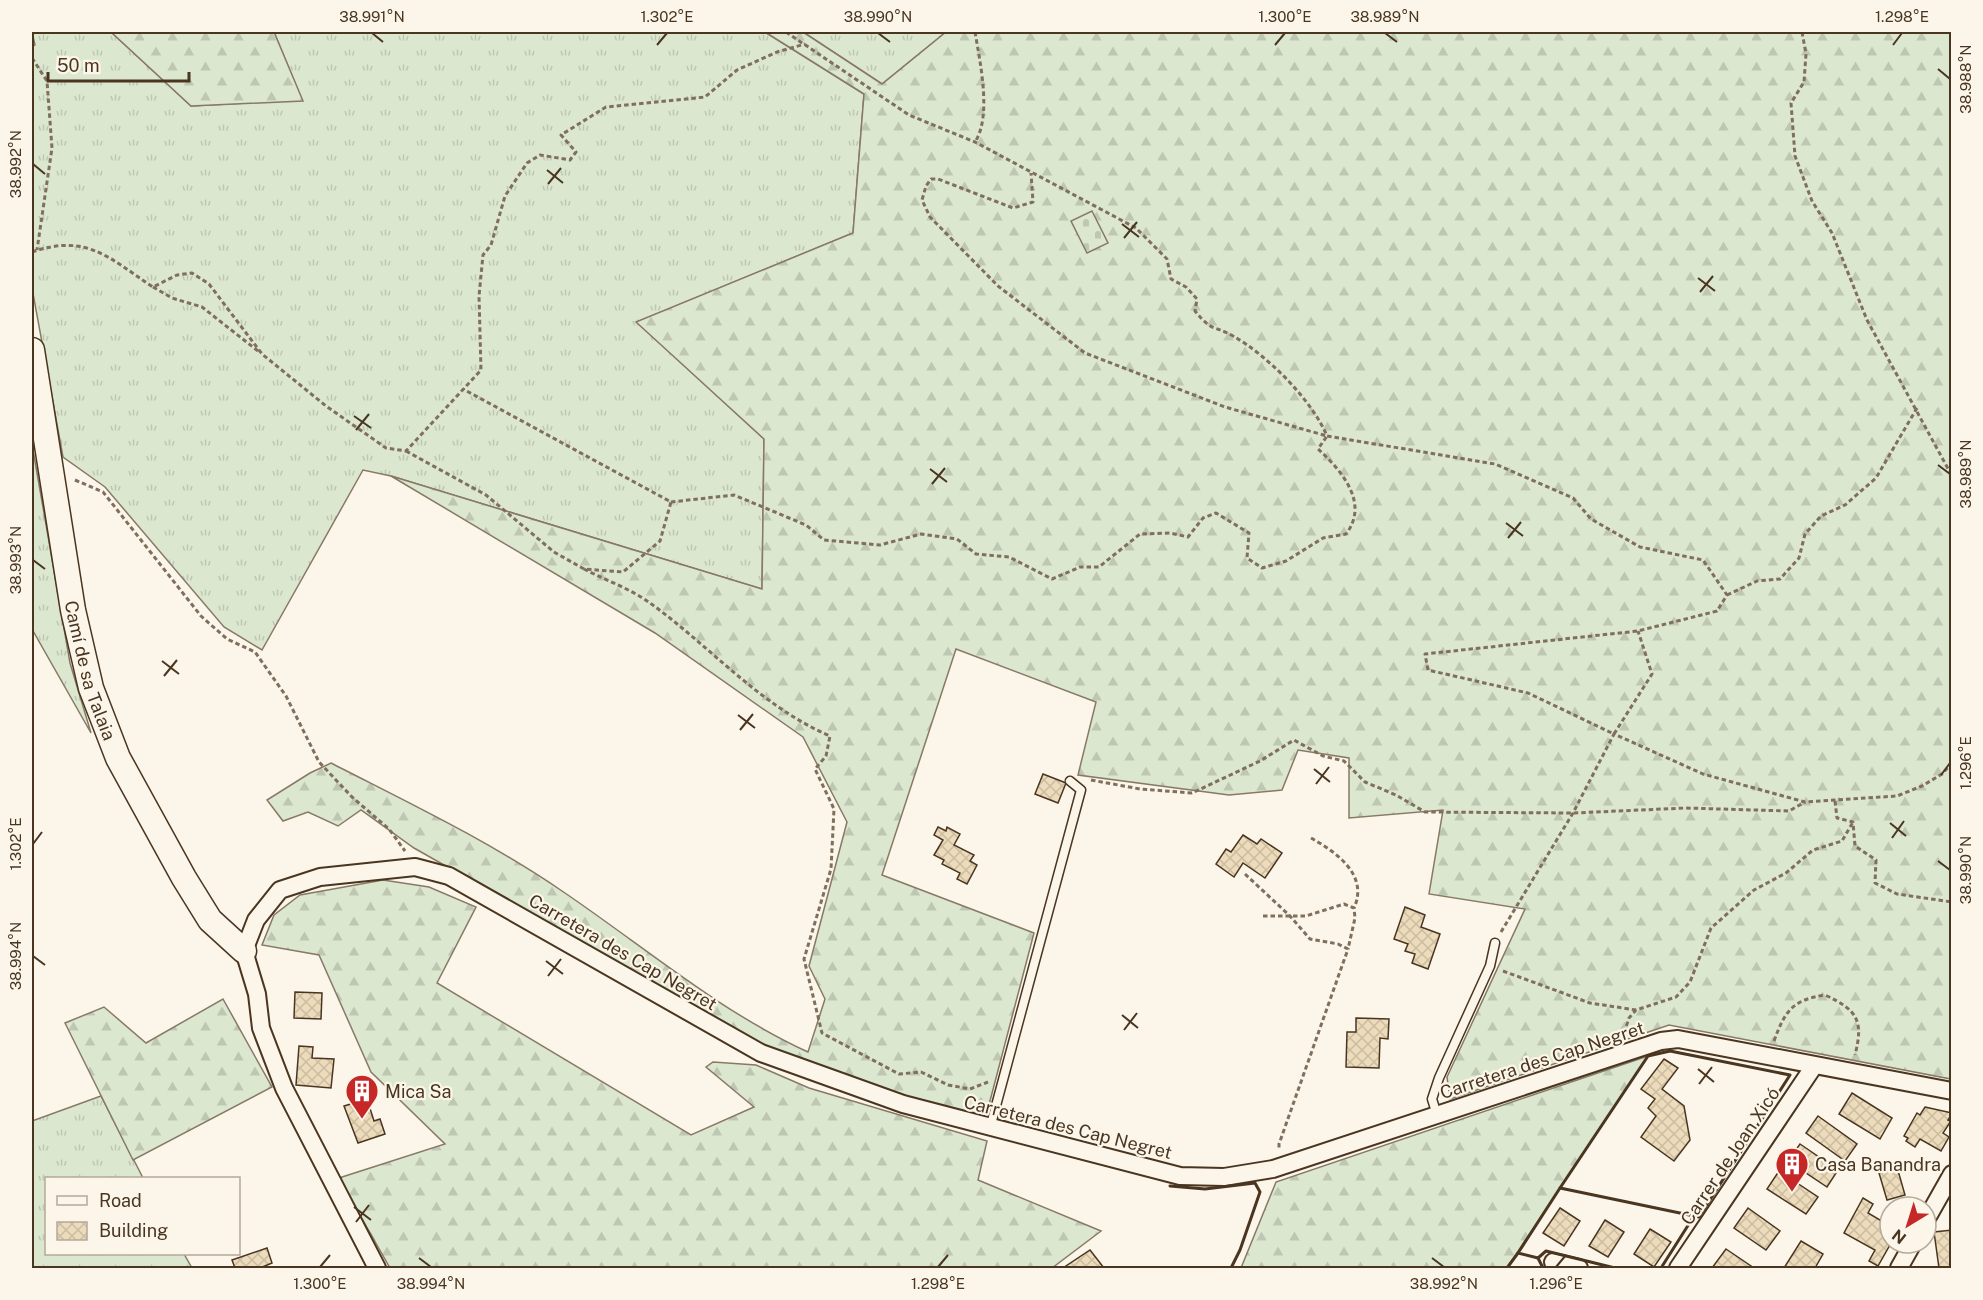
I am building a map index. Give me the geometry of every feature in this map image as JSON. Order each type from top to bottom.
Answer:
[{"type":"street","name":"Camí de sa Talaia","points":[[33,358],[73,610],[91,688],[118,758],[210,920],[244,951]]},
{"type":"street","name":"Carretera des Cap Negret","points":[[244,951],[256,920],[280,890],[320,877],[416,867],[449,876],[761,1053],[903,1104],[990,1129],[1180,1176],[1224,1177],[1281,1166],[1635,1049],[1661,1041],[1678,1039],[1952,1091]]},
{"type":"street","points":[[244,951],[257,994],[261,1029],[284,1088],[377,1269]]},
{"type":"street","name":"Carrer de Joan Xicó","points":[[1678,1269],[1814,1066]]},
{"type":"street","points":[[1938,1199],[1952,1174]]},
{"type":"street","points":[[1899,1269],[1907,1255]]},
{"type":"street","points":[[1553,1262],[1579,1269]]},
{"type":"lane","points":[[990,1129],[1081,790],[1070,781]]},
{"type":"lane","points":[[1437,1115],[1432,1099],[1439,1078],[1490,966],[1495,943]]},
{"type":"path","points":[[786,32],[909,115],[975,142],[1136,228],[1167,259],[1171,279],[1186,287],[1197,299],[1195,311],[1209,328],[1231,335],[1268,361],[1320,419],[1327,436]]},
{"type":"path","points":[[975,32],[982,77],[982,131],[975,142]]},
{"type":"path","points":[[1802,32],[1806,54],[1804,82],[1791,103],[1795,156],[1812,201],[1832,233],[1867,320],[1917,408],[1952,476]]},
{"type":"path","points":[[406,451],[481,370],[478,296],[483,255],[491,245],[504,196],[527,163],[540,155],[570,160],[576,152],[561,135],[606,107],[705,97],[737,70],[777,52],[805,44]]},
{"type":"path","points":[[32,58],[47,81],[52,148],[37,250]]},
{"type":"path","points":[[1031,173],[1033,202],[1013,208],[938,179],[931,179],[926,186],[922,200],[930,217],[998,285],[1085,353],[1225,407],[1327,436],[1495,464],[1573,498],[1591,519],[1640,547],[1703,560],[1727,595]]},
{"type":"path","points":[[32,252],[70,244],[92,247],[172,298],[202,308],[326,406],[386,448],[406,451],[486,495],[554,552],[649,602],[749,685],[808,727],[830,736],[826,756],[815,769],[834,809],[831,869],[804,959],[822,1033],[899,1074],[921,1072],[948,1085],[970,1089],[1004,1076]]},
{"type":"path","points":[[153,286],[177,275],[192,273],[209,284],[262,354]]},
{"type":"path","points":[[463,389],[671,502],[734,495],[806,525],[824,540],[880,545],[921,534],[957,540],[976,554],[1009,557],[1052,579],[1080,567],[1100,567],[1140,534],[1170,533],[1188,537],[1203,518],[1216,513],[1249,533],[1247,558],[1262,568],[1286,561],[1323,538],[1346,534],[1354,524],[1356,503],[1339,468],[1318,448],[1327,436]]},
{"type":"path","points":[[1917,408],[1876,478],[1845,505],[1821,516],[1805,534],[1799,558],[1780,579],[1757,581],[1727,595],[1718,611],[1638,631],[1425,654],[1428,670],[1528,693],[1703,774],[1806,802],[1897,796],[1922,786],[1942,774],[1952,763]]},
{"type":"path","points":[[51,469],[103,492],[201,616],[227,639],[255,652],[286,696],[319,762],[389,829],[416,867]]},
{"type":"path","points":[[584,569],[623,572],[660,541],[671,502]]},
{"type":"path","points":[[1495,943],[1573,813],[1614,734],[1652,674],[1638,631]]},
{"type":"path","points":[[1081,790],[1082,785],[1089,780],[1140,789],[1191,793],[1260,761],[1294,740],[1323,756],[1344,761],[1365,782],[1396,795],[1425,812],[1573,813],[1686,808],[1789,811],[1806,802]]},
{"type":"path","points":[[1835,801],[1837,818],[1853,822]]},
{"type":"path","points":[[1853,822],[1855,846],[1876,860],[1875,884],[1897,894],[1952,902]]},
{"type":"path","points":[[1490,966],[1590,1003],[1636,1010],[1676,997],[1690,982],[1711,928],[1754,890],[1786,873],[1813,850],[1842,840],[1853,822]]},
{"type":"path","points":[[1281,1166],[1279,1144],[1348,949],[1355,918],[1354,908],[1359,898],[1357,883],[1351,870],[1340,856],[1311,838]]},
{"type":"path","points":[[1245,874],[1290,916],[1310,939],[1338,944],[1348,949]]},
{"type":"path","points":[[1263,916],[1306,916],[1344,904],[1354,908]]},
{"type":"path","points":[[1769,1056],[1784,1015],[1798,1003],[1825,995],[1854,1011],[1859,1022],[1858,1043],[1851,1072]]},
{"type":"path","points":[[1635,1049],[1626,1027],[1636,1010]]},
{"type":"green space","points":[[32,32],[111,32],[191,106],[302,100],[274,32],[765,32],[864,94],[853,233],[637,322],[764,439],[762,589],[391,476],[363,470],[262,650],[224,627],[105,487],[63,457],[32,288],[32,47],[35,45]]},
{"type":"green space","points":[[111,32],[274,32],[303,101],[191,106]]},
{"type":"green space","points":[[765,32],[803,32],[882,84],[946,32],[1951,32],[1951,1079],[1669,1025],[1450,1099],[1447,1077],[1525,909],[1429,894],[1443,810],[1349,818],[1349,758],[1298,750],[1282,790],[1229,795],[1078,775],[1096,702],[956,649],[882,875],[1034,933],[985,1120],[868,1087],[767,1048],[414,848],[361,810],[338,826],[308,812],[283,821],[267,800],[310,773],[331,763],[448,823],[506,856],[562,891],[713,998],[775,1036],[808,1052],[825,999],[809,966],[847,822],[803,737],[655,633],[391,476],[762,589],[764,439],[636,322],[853,233],[864,94]]},
{"type":"green space","points":[[803,32],[946,32],[882,84]]},
{"type":"green space","points":[[1092,211],[1108,243],[1087,253],[1071,221]]},
{"type":"green space","points":[[32,444],[70,663],[91,733],[32,629]]},
{"type":"green space","points":[[383,880],[429,887],[476,907],[437,983],[691,1135],[754,1107],[706,1067],[713,1062],[756,1065],[809,1088],[987,1141],[978,1180],[1101,1231],[1052,1268],[390,1268],[339,1178],[445,1144],[371,1072],[319,955],[262,945],[274,915],[300,895]]},
{"type":"green space","points":[[223,999],[272,1087],[133,1160],[65,1023],[104,1007],[146,1043]]},
{"type":"green space","points":[[1648,1056],[1507,1268],[1241,1268],[1276,1182]]},
{"type":"green space","points":[[101,1096],[142,1177],[45,1177],[45,1255],[185,1255],[192,1268],[32,1268],[32,1121]]},
{"type":"building","points":[[1043,774],[1066,783],[1058,803],[1035,794]]},
{"type":"building","points":[[938,827],[946,831],[947,827],[960,834],[954,845],[974,855],[970,861],[977,865],[967,884],[957,879],[960,873],[942,864],[944,860],[934,855],[943,840],[934,835]]},
{"type":"building","points":[[1243,835],[1257,844],[1261,839],[1282,853],[1265,878],[1243,863],[1234,877],[1216,864],[1226,849],[1231,852]]},
{"type":"building","points":[[1405,907],[1425,915],[1421,927],[1440,934],[1428,969],[1412,963],[1415,954],[1405,951],[1408,944],[1394,939]]},
{"type":"building","points":[[295,992],[322,993],[321,1019],[294,1018]]},
{"type":"building","points":[[1356,1018],[1389,1019],[1388,1039],[1380,1038],[1379,1068],[1346,1067],[1347,1032],[1356,1032]]},
{"type":"building","points":[[299,1046],[313,1047],[312,1058],[334,1059],[331,1088],[296,1085]]},
{"type":"building","points":[[1664,1059],[1678,1068],[1662,1089],[1684,1106],[1690,1140],[1674,1161],[1641,1137],[1656,1116],[1648,1108],[1655,1099],[1641,1089]]},
{"type":"building","points":[[1852,1093],[1892,1118],[1880,1139],[1839,1114]]},
{"type":"building","name":"Mica Sa","points":[[367,1099],[374,1121],[380,1119],[385,1134],[358,1143],[344,1106]]},
{"type":"building","points":[[1925,1107],[1952,1113],[1948,1120],[1951,1121],[1943,1133],[1949,1137],[1941,1151],[1920,1139],[1915,1147],[1906,1141],[1908,1138],[1904,1136],[1917,1113],[1920,1115]]},
{"type":"building","points":[[1818,1116],[1857,1144],[1845,1161],[1806,1133]]},
{"type":"building","points":[[1800,1144],[1838,1170],[1827,1187],[1788,1161]]},
{"type":"building","points":[[1897,1167],[1905,1195],[1886,1195],[1879,1173]]},
{"type":"building","name":"Casa Banandra","points":[[1779,1171],[1818,1197],[1806,1214],[1767,1189]]},
{"type":"building","points":[[1863,1198],[1873,1204],[1868,1213],[1878,1219],[1878,1255],[1884,1255],[1878,1266],[1869,1261],[1875,1250],[1844,1233]]},
{"type":"building","points":[[1560,1208],[1580,1221],[1564,1246],[1543,1233]]},
{"type":"building","points":[[1748,1208],[1780,1231],[1766,1250],[1734,1228]]},
{"type":"building","points":[[1605,1220],[1624,1232],[1608,1257],[1589,1246]]},
{"type":"building","points":[[1650,1229],[1671,1242],[1654,1267],[1634,1254]]},
{"type":"building","points":[[1952,1230],[1952,1268],[1939,1268],[1938,1232]]},
{"type":"building","points":[[1801,1241],[1823,1254],[1815,1268],[1784,1268]]},
{"type":"building","points":[[267,1248],[272,1263],[260,1268],[235,1268],[232,1260]]},
{"type":"building","points":[[1726,1249],[1754,1268],[1712,1268]]},
{"type":"building","points":[[1090,1250],[1104,1268],[1063,1268]]},
{"type":"wall","points":[[1670,1051],[1790,1075],[1699,1217],[1560,1188],[1648,1056],[1670,1051]]},
{"type":"wall","points":[[1170,1186],[1205,1189],[1255,1183],[1260,1192],[1240,1250],[1231,1268]]},
{"type":"wall","points":[[1560,1188],[1518,1253],[1538,1258],[1546,1251],[1615,1268]]},
{"type":"wall","points":[[1661,1268],[1694,1216]]},
{"type":"wall","points":[[1507,1268],[1518,1253]]},
{"type":"wall","points":[[1538,1258],[1543,1268]]},
{"type":"place","name":"Mica Sa","points":[[362,1120]]},
{"type":"place","name":"Casa Banandra","points":[[1792,1193]]}]
